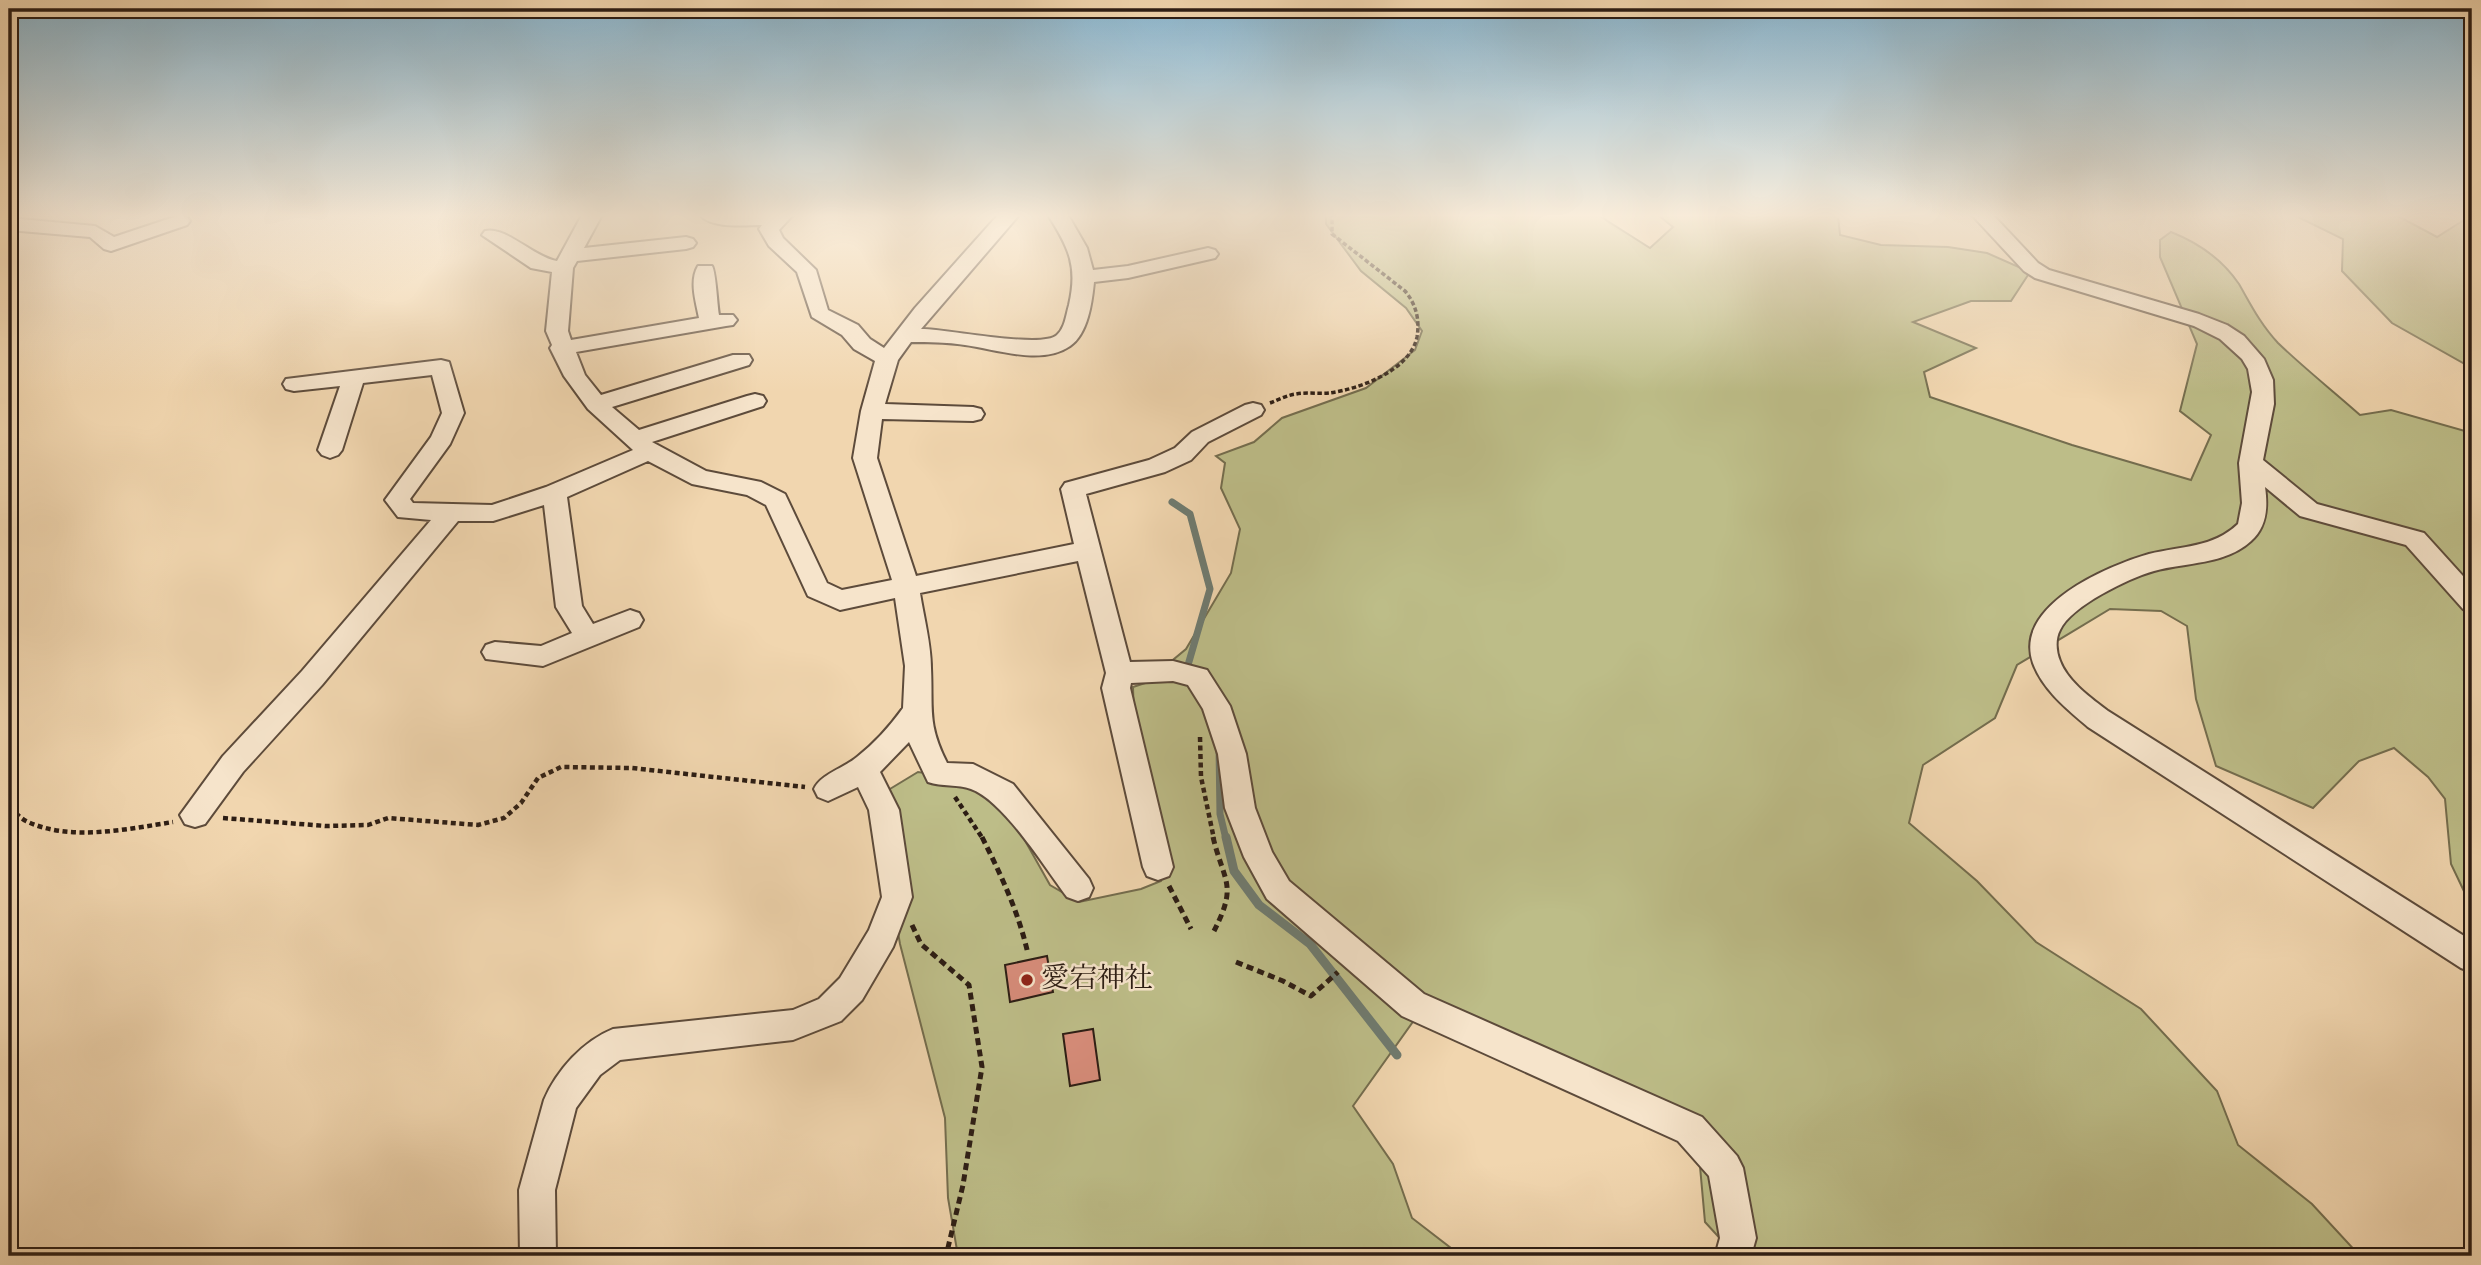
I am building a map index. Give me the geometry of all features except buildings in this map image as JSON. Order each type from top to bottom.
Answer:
[{"type":"street","points":[[564,274],[557,331],[561,348],[575,376],[596,404],[643,445],[700,478],[753,488],[776,500],[817,589],[840,600],[1089,550]]},
{"type":"street","points":[[561,348],[718,321],[704,289],[705,274]]},
{"type":"street","points":[[808,274],[819,313],[850,330],[862,344],[887,359]]},
{"type":"street","points":[[957,274],[904,335],[887,359],[872,411],[865,458],[906,585],[918,666],[916,711],[920,737],[938,774],[973,776],[1003,792],[1079,888]]},
{"type":"street","points":[[904,335],[961,337],[1030,347],[1045,347],[1062,342],[1072,330],[1085,274]]},
{"type":"street","points":[[1086,277],[1111,274]]},
{"type":"street","points":[[2042,274],[2185,316],[2229,334],[2260,370],[2264,395],[2251,463],[2254,518],[2244,535],[2226,547],[2148,564],[2086,591],[2054,615],[2043,632],[2046,660],[2057,681],[2076,702],[2098,719],[2472,958]]},
{"type":"street","points":[[596,404],[741,360]]},
{"type":"street","points":[[294,384],[441,367],[453,413],[442,439],[397,500],[407,511],[493,513],[554,493],[643,445],[755,401]]},
{"type":"street","points":[[330,450],[354,377]]},
{"type":"street","points":[[1158,867],[1116,688],[1119,673],[1073,489],[1114,480],[1166,462],[1183,454],[1200,437],[1253,410]]},
{"type":"street","points":[[872,411],[973,414]]},
{"type":"street","points":[[2251,463],[2309,510],[2415,539],[2472,602]]},
{"type":"street","points":[[554,493],[569,607],[588,638]]},
{"type":"street","points":[[195,815],[233,764],[312,678],[452,512]]},
{"type":"street","points":[[495,652],[542,656],[630,620]]},
{"type":"street","points":[[1119,673],[1174,671],[1197,677],[1216,706],[1232,754],[1240,808],[1259,857],[1278,890],[1404,997],[1413,1004],[1690,1129],[1725,1168],[1738,1238],[1733,1256]]},
{"type":"street","points":[[828,789],[864,769],[902,732],[916,711]]},
{"type":"street","points":[[538,1256],[537,1190],[540,1177],[561,1100],[587,1064],[612,1045],[793,1025],[830,1010],[851,989],[881,937],[897,897],[884,810],[864,769]]},
{"type":"path","points":[[1253,410],[1294,394],[1336,392],[1399,366],[1414,349],[1418,335],[1417,311],[1405,290],[1384,274]]},
{"type":"path","points":[[1200,725],[1198,761],[1216,848],[1228,876],[1229,899],[1214,931]]},
{"type":"path","points":[[9,808],[26,821],[74,832],[138,828],[195,815],[326,826],[368,825],[388,818],[478,825],[504,818],[522,803],[538,778],[561,767],[632,768],[828,789]]},
{"type":"path","points":[[955,797],[978,829],[1001,874],[1024,931],[1028,954]]},
{"type":"path","points":[[1158,867],[1178,899],[1191,929]]},
{"type":"path","points":[[897,897],[921,944],[969,985],[982,1067],[963,1185],[946,1256]]},
{"type":"path","points":[[1236,962],[1283,981],[1311,996],[1324,984]]},
{"type":"green space","points":[[1365,274],[2029,274],[2011,301],[1971,301],[1913,322],[1976,348],[1924,372],[1930,397],[2072,445],[2191,480],[2211,435],[2180,411],[2197,344],[2167,274],[2231,274],[2261,322],[2278,343],[2360,415],[2391,410],[2472,433],[2472,908],[2451,864],[2445,799],[2428,777],[2394,748],[2359,761],[2313,808],[2216,766],[2196,699],[2187,626],[2161,611],[2110,609],[2017,665],[1995,718],[1923,765],[1909,823],[1977,881],[2036,942],[2141,1009],[2217,1091],[2238,1145],[2312,1204],[2360,1256],[1736,1256],[1705,1222],[1697,1133],[1427,1002],[1353,1106],[1393,1164],[1412,1218],[1451,1248],[1497,1256],[958,1256],[948,1198],[945,1118],[900,944],[886,863],[885,792],[918,772],[958,778],[1001,805],[1050,885],[1079,902],[1141,889],[1161,881],[1169,858],[1134,721],[1133,687],[1145,683],[1186,649],[1231,573],[1240,529],[1221,488],[1225,463],[1216,456],[1254,442],[1282,418],[1366,388],[1415,350],[1422,331],[1406,308]]},
{"type":"green space","points":[[2345,274],[2472,274],[2472,368],[2392,323]]},
{"type":"waterway","points":[[1172,502],[1190,514],[1210,589],[1186,672]]},
{"type":"waterway","points":[[1219,747],[1220,814],[1226,839]]},
{"type":"waterway","points":[[1226,837],[1234,871],[1259,905],[1310,944],[1397,1055]]},
{"type":"place","name":"愛宕神社","points":[[1027,980]]}]
